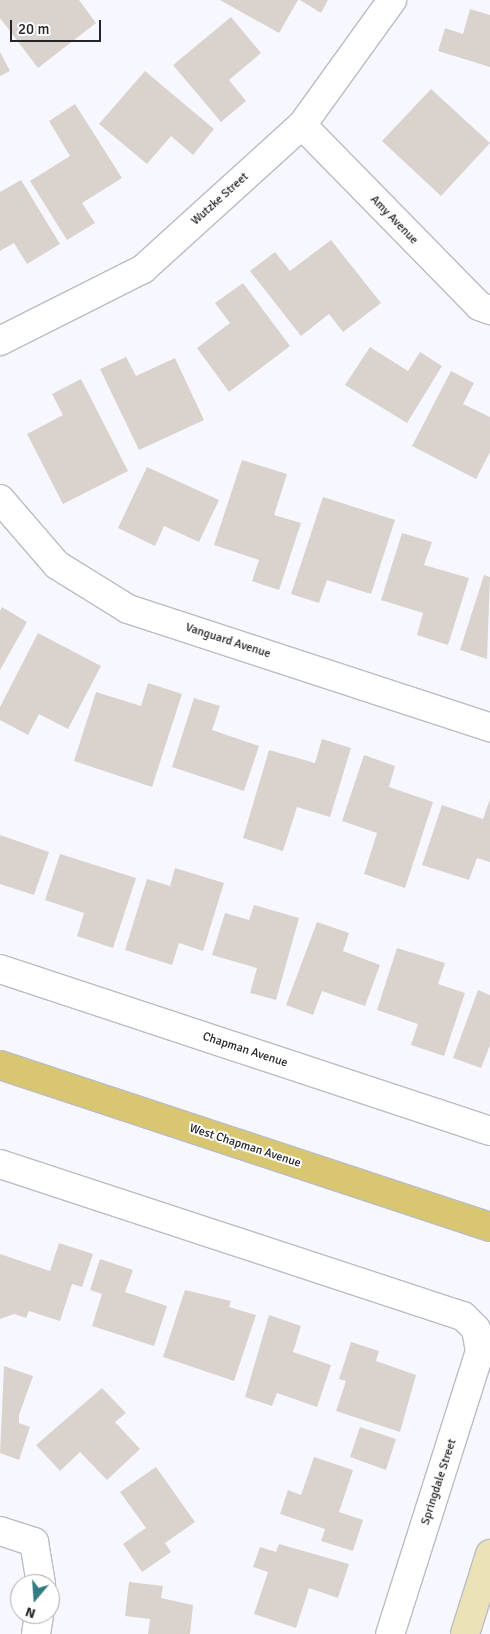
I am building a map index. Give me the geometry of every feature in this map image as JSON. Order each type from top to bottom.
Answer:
[{"type":"main road","name":"West Chapman Avenue","points":[[0,1065],[490,1227]]},
{"type":"street","name":"Wutzke Street","points":[[0,341],[143,269],[302,125],[392,0]]},
{"type":"street","name":"Amy Avenue","points":[[302,125],[479,306],[490,310]]},
{"type":"street","name":"Vanguard Avenue","points":[[0,499],[57,565],[128,608],[490,727]]},
{"type":"street","name":"Chapman Avenue","points":[[0,969],[490,1131]]},
{"type":"street","name":"Springdale Street","points":[[0,1164],[463,1316],[476,1329],[480,1351],[390,1634]]},
{"type":"street","points":[[0,1530],[34,1542],[39,1574]]},
{"type":"street","points":[[464,1634],[490,1554]]},
{"type":"building","points":[[0,0],[79,0],[96,23],[38,68],[0,18]]},
{"type":"building","points":[[220,0],[298,0],[279,33]]},
{"type":"building","points":[[300,0],[328,0],[321,13]]},
{"type":"building","points":[[470,9],[490,15],[490,67],[438,51],[445,28],[463,34]]},
{"type":"building","points":[[231,17],[261,53],[229,80],[246,101],[221,122],[173,65]]},
{"type":"building","points":[[0,52],[10,71],[0,76]]},
{"type":"building","points":[[145,71],[214,129],[193,155],[171,136],[147,164],[99,124]]},
{"type":"building","points":[[431,89],[490,143],[441,196],[382,141]]},
{"type":"building","points":[[75,104],[122,178],[82,203],[95,223],[67,240],[30,181],[70,156],[49,121]]},
{"type":"building","points":[[21,180],[60,244],[27,264],[14,243],[0,251],[0,192]]},
{"type":"building","points":[[331,240],[381,303],[343,332],[329,314],[301,336],[250,271],[275,252],[290,271]]},
{"type":"building","points":[[243,283],[290,346],[229,392],[197,348],[230,323],[215,303]]},
{"type":"building","points":[[370,347],[408,371],[420,352],[442,366],[407,423],[345,385]]},
{"type":"building","points":[[126,357],[136,376],[175,358],[204,420],[139,450],[100,369]]},
{"type":"building","points":[[451,371],[474,383],[463,404],[490,417],[490,452],[476,479],[412,446]]},
{"type":"building","points":[[81,379],[128,471],[63,504],[27,434],[63,415],[52,394]]},
{"type":"building","points":[[242,460],[287,474],[274,515],[301,523],[279,590],[252,581],[259,560],[214,545]]},
{"type":"building","points":[[147,467],[219,500],[199,542],[164,526],[155,546],[118,528]]},
{"type":"building","points":[[323,497],[395,520],[371,594],[327,580],[319,603],[291,594]]},
{"type":"building","points":[[402,533],[432,542],[424,565],[469,578],[448,645],[417,635],[423,613],[381,600]]},
{"type":"building","points":[[484,575],[490,577],[487,659],[460,650]]},
{"type":"building","points":[[2,607],[27,622],[0,670],[0,611]]},
{"type":"building","points":[[38,633],[101,666],[68,729],[39,714],[28,735],[0,720],[0,707]]},
{"type":"building","points":[[148,683],[182,694],[152,787],[74,761],[96,692],[141,706]]},
{"type":"building","points":[[194,698],[220,706],[212,730],[259,746],[244,791],[172,767]]},
{"type":"building","points":[[322,739],[351,748],[330,817],[297,807],[283,851],[243,838],[269,750],[315,763]]},
{"type":"building","points":[[364,755],[395,766],[389,787],[433,802],[405,888],[364,874],[377,833],[342,821]]},
{"type":"building","points":[[490,799],[490,862],[477,858],[469,880],[422,865],[442,805],[483,819]]},
{"type":"building","points":[[0,835],[49,852],[34,895],[0,884]]},
{"type":"building","points":[[60,854],[136,878],[113,948],[77,936],[84,913],[45,900]]},
{"type":"building","points":[[175,868],[224,883],[203,951],[179,943],[172,965],[125,950],[147,879],[170,886]]},
{"type":"building","points":[[254,905],[299,918],[276,1000],[250,993],[257,968],[212,955],[225,913],[249,920]]},
{"type":"building","points":[[317,922],[349,933],[343,951],[380,965],[365,1006],[322,991],[313,1015],[286,1005]]},
{"type":"building","points":[[397,948],[445,963],[438,984],[465,993],[444,1056],[411,1045],[418,1024],[377,1010]]},
{"type":"building","points":[[478,990],[490,995],[490,1045],[481,1068],[453,1058]]},
{"type":"building","points":[[59,1243],[93,1254],[82,1287],[72,1284],[60,1321],[29,1311],[26,1318],[14,1314],[0,1319],[0,1254],[50,1271]]},
{"type":"building","points":[[100,1259],[133,1270],[125,1292],[167,1306],[154,1346],[92,1326],[102,1294],[90,1290]]},
{"type":"building","points":[[185,1290],[231,1301],[229,1307],[256,1315],[234,1381],[163,1357]]},
{"type":"building","points":[[269,1315],[301,1326],[293,1352],[331,1365],[317,1407],[277,1393],[272,1406],[245,1397]]},
{"type":"building","points":[[351,1342],[379,1351],[376,1361],[416,1375],[400,1432],[336,1411],[346,1381],[339,1379]]},
{"type":"building","points":[[4,1366],[33,1376],[19,1415],[19,1423],[30,1427],[19,1460],[0,1453]]},
{"type":"building","points":[[102,1388],[126,1413],[115,1422],[140,1449],[107,1480],[80,1452],[60,1471],[36,1445]]},
{"type":"building","points":[[360,1427],[396,1439],[386,1470],[350,1457]]},
{"type":"building","points":[[314,1457],[353,1470],[339,1512],[363,1520],[353,1551],[321,1541],[325,1529],[280,1514],[288,1490],[301,1495]]},
{"type":"building","points":[[156,1467],[195,1522],[165,1543],[171,1552],[142,1572],[123,1544],[146,1528],[120,1492]]},
{"type":"building","points":[[279,1544],[349,1564],[338,1598],[309,1588],[296,1628],[254,1614],[268,1572],[253,1567],[260,1547],[276,1552]]},
{"type":"building","points":[[129,1582],[163,1586],[161,1598],[193,1605],[190,1634],[148,1634],[150,1619],[125,1616]]}]
